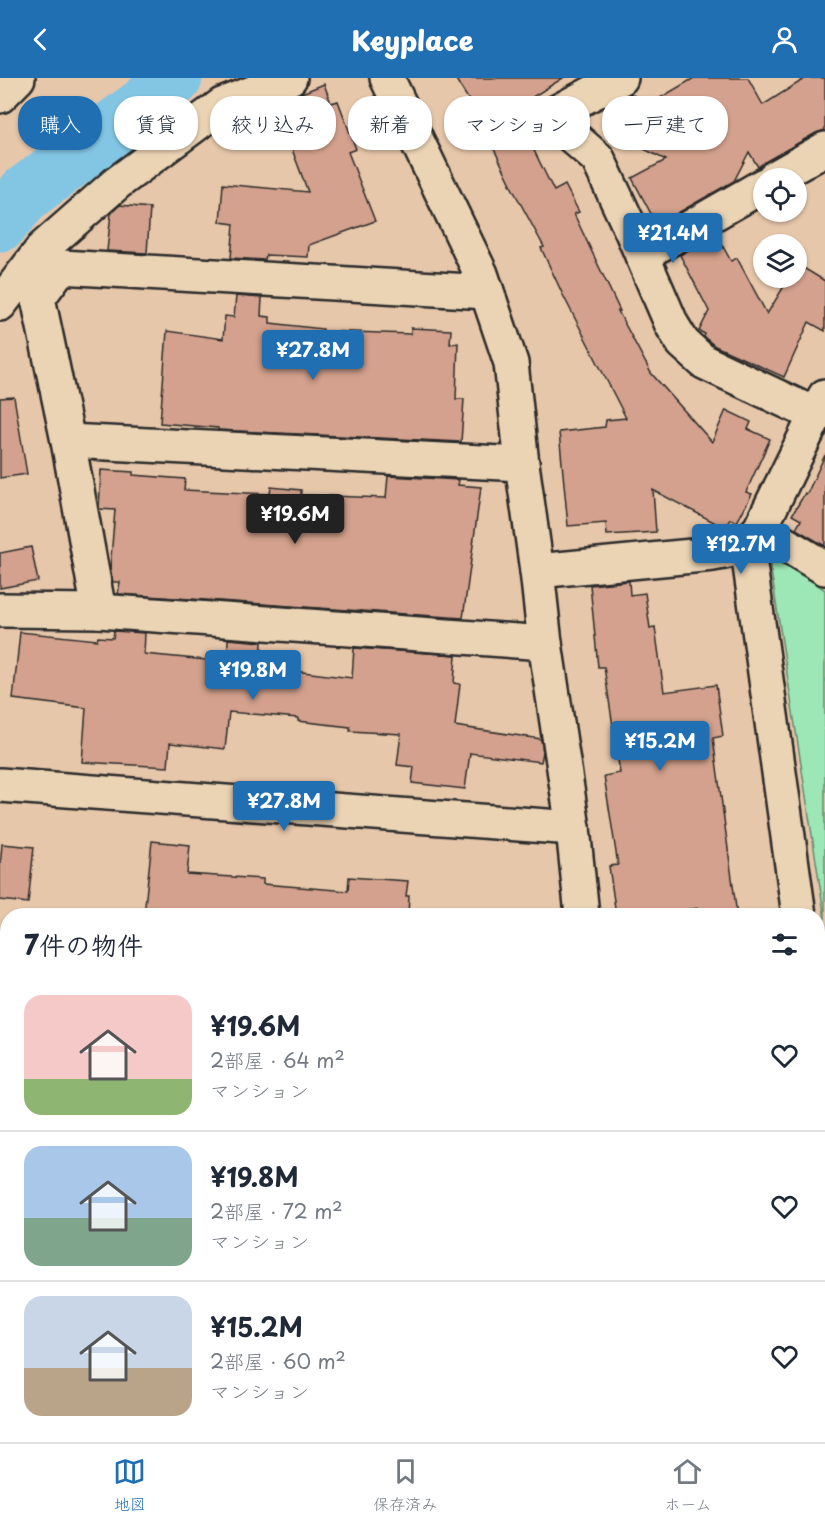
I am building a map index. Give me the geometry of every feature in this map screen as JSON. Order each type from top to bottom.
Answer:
[{"type":"street","points":[[0,96],[18,78]]},
{"type":"street","points":[[0,304],[44,248],[117,183],[222,105],[290,78]]},
{"type":"street","points":[[387,78],[481,274],[511,363],[545,644],[573,828],[581,908]]},
{"type":"street","points":[[537,571],[731,551],[754,536],[820,406],[704,362],[683,343],[672,325],[598,159],[549,116],[621,78]]},
{"type":"street","points":[[792,168],[825,149]]},
{"type":"street","points":[[642,255],[753,191]]},
{"type":"street","points":[[99,610],[68,441],[38,298],[61,267],[487,292]]},
{"type":"street","points":[[68,441],[522,464]]},
{"type":"street","points":[[754,536],[825,568]]},
{"type":"street","points":[[754,536],[798,908]]},
{"type":"street","points":[[0,610],[99,610],[545,644]]},
{"type":"street","points":[[0,785],[573,828]]},
{"type":"green space","points":[[768,551],[825,590],[823,908]]},
{"type":"building","points":[[455,78],[563,78],[534,96],[466,96]]},
{"type":"building","points":[[694,78],[748,78],[763,105],[806,78],[825,78],[825,130],[758,167],[749,152],[734,181],[657,225],[632,178],[666,160],[646,150],[728,150],[728,96],[664,96]]},
{"type":"building","points":[[324,84],[328,96],[295,96]]},
{"type":"building","points":[[338,101],[348,128],[348,150],[353,150],[348,152],[375,221],[309,245],[308,257],[266,255],[265,260],[231,258],[234,224],[220,222],[223,184],[308,192],[292,150],[336,150],[336,102]]},
{"type":"building","points":[[494,150],[534,150],[554,191],[565,185],[579,212],[574,214],[620,311],[618,311],[651,373],[712,442],[726,410],[751,422],[748,429],[770,439],[746,492],[752,494],[737,522],[730,519],[725,528],[653,490],[656,532],[607,535],[606,523],[568,526],[559,432],[605,427],[606,420],[626,418],[563,295],[541,248],[544,247]]},
{"type":"building","points":[[120,205],[150,208],[147,253],[107,251],[111,213]]},
{"type":"building","points":[[716,234],[731,261],[737,258],[767,314],[783,288],[807,288],[807,270],[825,281],[825,331],[809,322],[784,377],[715,346],[704,337],[705,334],[699,331],[709,311],[680,255]]},
{"type":"building","points":[[236,296],[262,298],[261,316],[270,317],[270,323],[323,329],[322,331],[411,334],[411,328],[451,330],[450,344],[458,343],[456,399],[464,399],[461,442],[218,430],[218,428],[160,423],[167,331],[223,339],[225,316],[234,317]]},
{"type":"building","points":[[14,397],[27,474],[0,478],[0,398]]},
{"type":"building","points":[[825,455],[825,546],[796,529],[801,520],[792,515],[805,493],[807,494]]},
{"type":"building","points":[[101,470],[185,479],[184,490],[270,494],[271,487],[301,490],[301,495],[386,498],[388,476],[459,480],[458,485],[481,487],[463,618],[118,594],[120,582],[113,582],[110,569],[115,510],[99,509]]},
{"type":"building","points":[[31,547],[38,581],[0,588],[0,553]]},
{"type":"building","points":[[629,581],[630,595],[645,593],[650,628],[655,627],[664,692],[716,685],[723,736],[713,738],[736,908],[615,908],[609,866],[618,865],[604,776],[620,773],[604,667],[598,667],[590,585]]},
{"type":"building","points":[[114,631],[145,633],[144,654],[227,662],[228,639],[262,642],[261,667],[352,678],[354,648],[456,655],[454,683],[460,684],[455,726],[541,739],[543,752],[541,762],[470,753],[465,789],[412,783],[414,767],[397,765],[401,734],[350,731],[350,727],[298,721],[298,718],[229,712],[225,749],[170,743],[168,767],[82,762],[86,708],[13,699],[20,632],[97,640],[98,637],[113,638]]},
{"type":"building","points":[[152,841],[190,845],[187,874],[263,879],[263,884],[348,891],[349,877],[408,881],[406,896],[409,896],[408,908],[145,908]]},
{"type":"building","points":[[2,844],[34,847],[28,903],[0,900]]},
{"type":"waterway","points":[[0,223],[26,193],[145,105],[174,78]]}]
